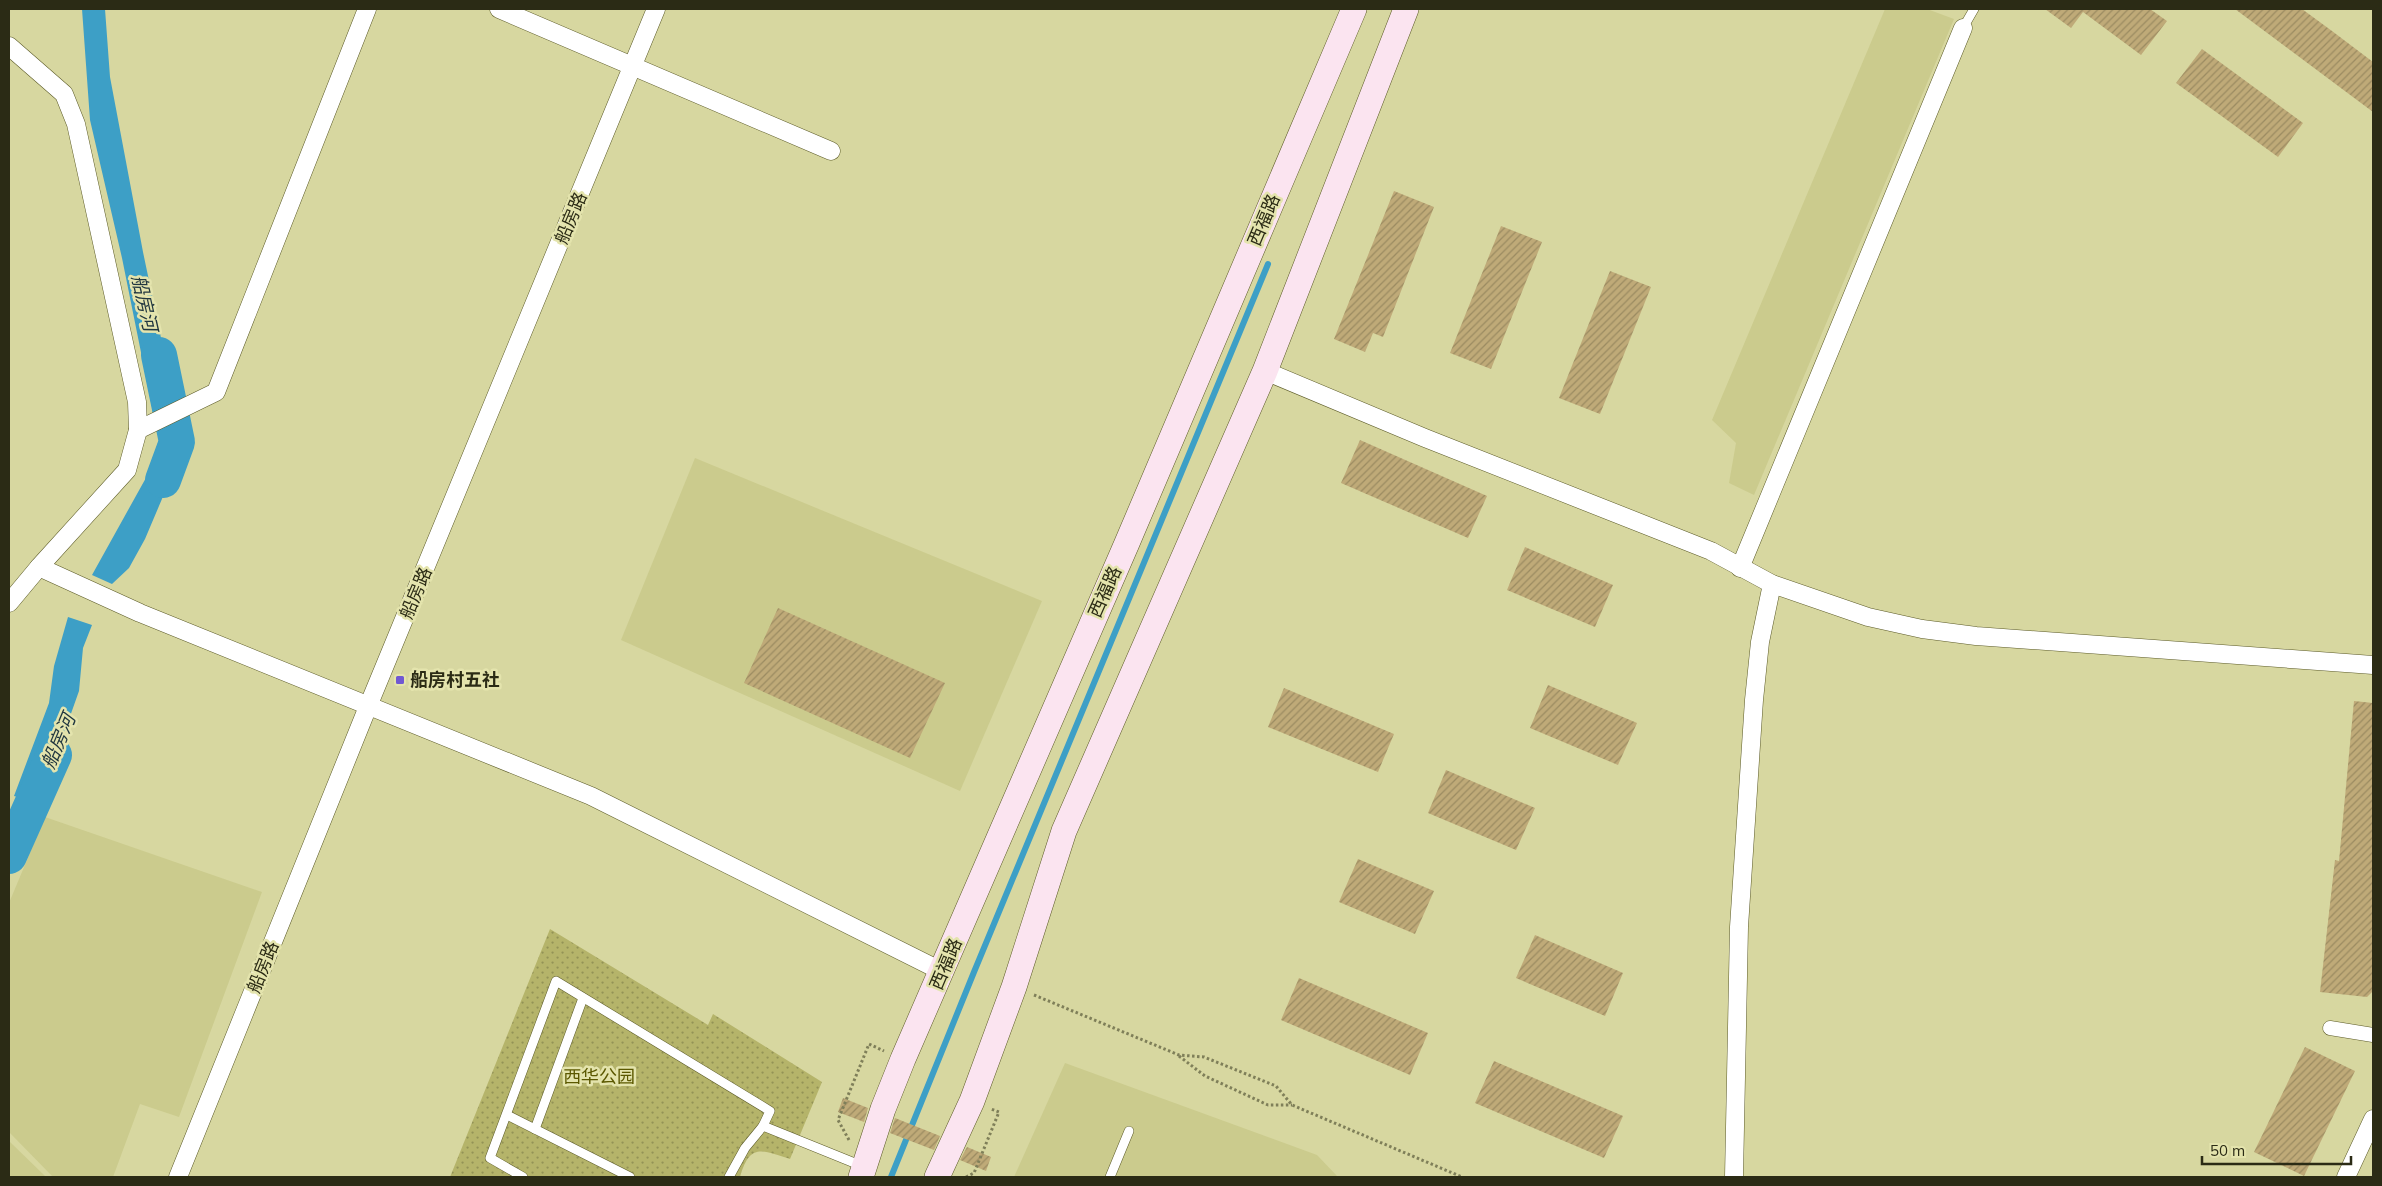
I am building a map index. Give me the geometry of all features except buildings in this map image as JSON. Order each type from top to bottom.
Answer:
[{"type":"main road","name":"西福路","points":[[863,1172],[883,1109],[1354,9]]},
{"type":"main road","points":[[937,1177],[972,1101],[1014,987],[1064,831],[1265,371],[1406,9]]},
{"type":"street","points":[[138,430],[216,392],[367,9]]},
{"type":"street","points":[[499,9],[832,151]]},
{"type":"street","name":"船房路","points":[[178,1177],[369,704],[656,9]]},
{"type":"street","points":[[1740,568],[1963,28]]},
{"type":"street","points":[[9,46],[64,94],[76,124],[137,402],[138,430],[127,470],[9,603]]},
{"type":"street","points":[[1265,371],[1426,438],[1711,551],[1772,584],[1868,617],[1922,629],[1976,636],[2373,664]]},
{"type":"street","points":[[40,567],[126,606],[591,796],[943,972]]},
{"type":"street","points":[[1734,1177],[1738,927],[1754,700],[1760,642],[1772,584]]},
{"type":"street","points":[[2330,1028],[2373,1035]]},
{"type":"street","points":[[2346,1177],[2373,1119]]},
{"type":"lane","points":[[1963,28],[1974,9]]},
{"type":"lane","points":[[523,1177],[490,1158],[556,981],[770,1111],[763,1126],[745,1148],[729,1177]]},
{"type":"lane","points":[[535,1129],[583,998]]},
{"type":"lane","points":[[507,1115],[630,1177]]},
{"type":"lane","points":[[763,1126],[863,1172]]},
{"type":"lane","points":[[1110,1177],[1129,1131]]},
{"type":"path","points":[[1014,987],[1179,1055],[1204,1058],[1276,1086],[1292,1105]]},
{"type":"path","points":[[838,1120],[869,1044]]},
{"type":"path","points":[[1179,1055],[1205,1076],[1268,1105],[1292,1105],[1462,1177]]},
{"type":"path","points":[[966,1177],[974,1173],[998,1112]]},
{"type":"shaded area","points":[[1885,9],[1927,9],[1954,19],[1754,495],[1729,483],[1736,443],[1712,420]]},
{"type":"shaded area","points":[[695,458],[1042,601],[960,791],[621,640]]},
{"type":"shaded area","points":[[45,817],[262,892],[179,1117],[140,1104],[113,1177],[53,1177],[9,1132],[9,903]]},
{"type":"shaded area","points":[[1065,1063],[1317,1155],[1338,1177],[1014,1177]]},
{"type":"shaded area","points":[[9,1141],[46,1177],[9,1177]]},
{"type":"green space","name":"西华公园","points":[[550,929],[708,1025],[713,1014],[822,1082],[790,1159],[771,1153],[758,1152],[748,1159],[740,1177],[450,1177]]},
{"type":"water","points":[[82,9],[105,9],[110,77],[143,252],[174,400],[153,412],[122,258],[90,120]]},
{"type":"water","points":[[183,427],[184,447],[145,539],[129,568],[112,584],[92,575],[147,476],[159,440]]},
{"type":"water","points":[[68,617],[92,625],[83,648],[79,691],[62,739],[35,802],[14,796],[49,703],[54,666]]},
{"type":"water","points":[[9,812],[26,820],[9,860]]},
{"type":"waterway","points":[[891,1177],[974,972],[1268,264]]},
{"type":"waterway","name":"船房河","points":[[159,355],[177,442],[163,480]]},
{"type":"waterway","name":"船房河","points":[[9,856],[54,755]]},
{"type":"place","name":"船房村五社","points":[[400,680]]}]
